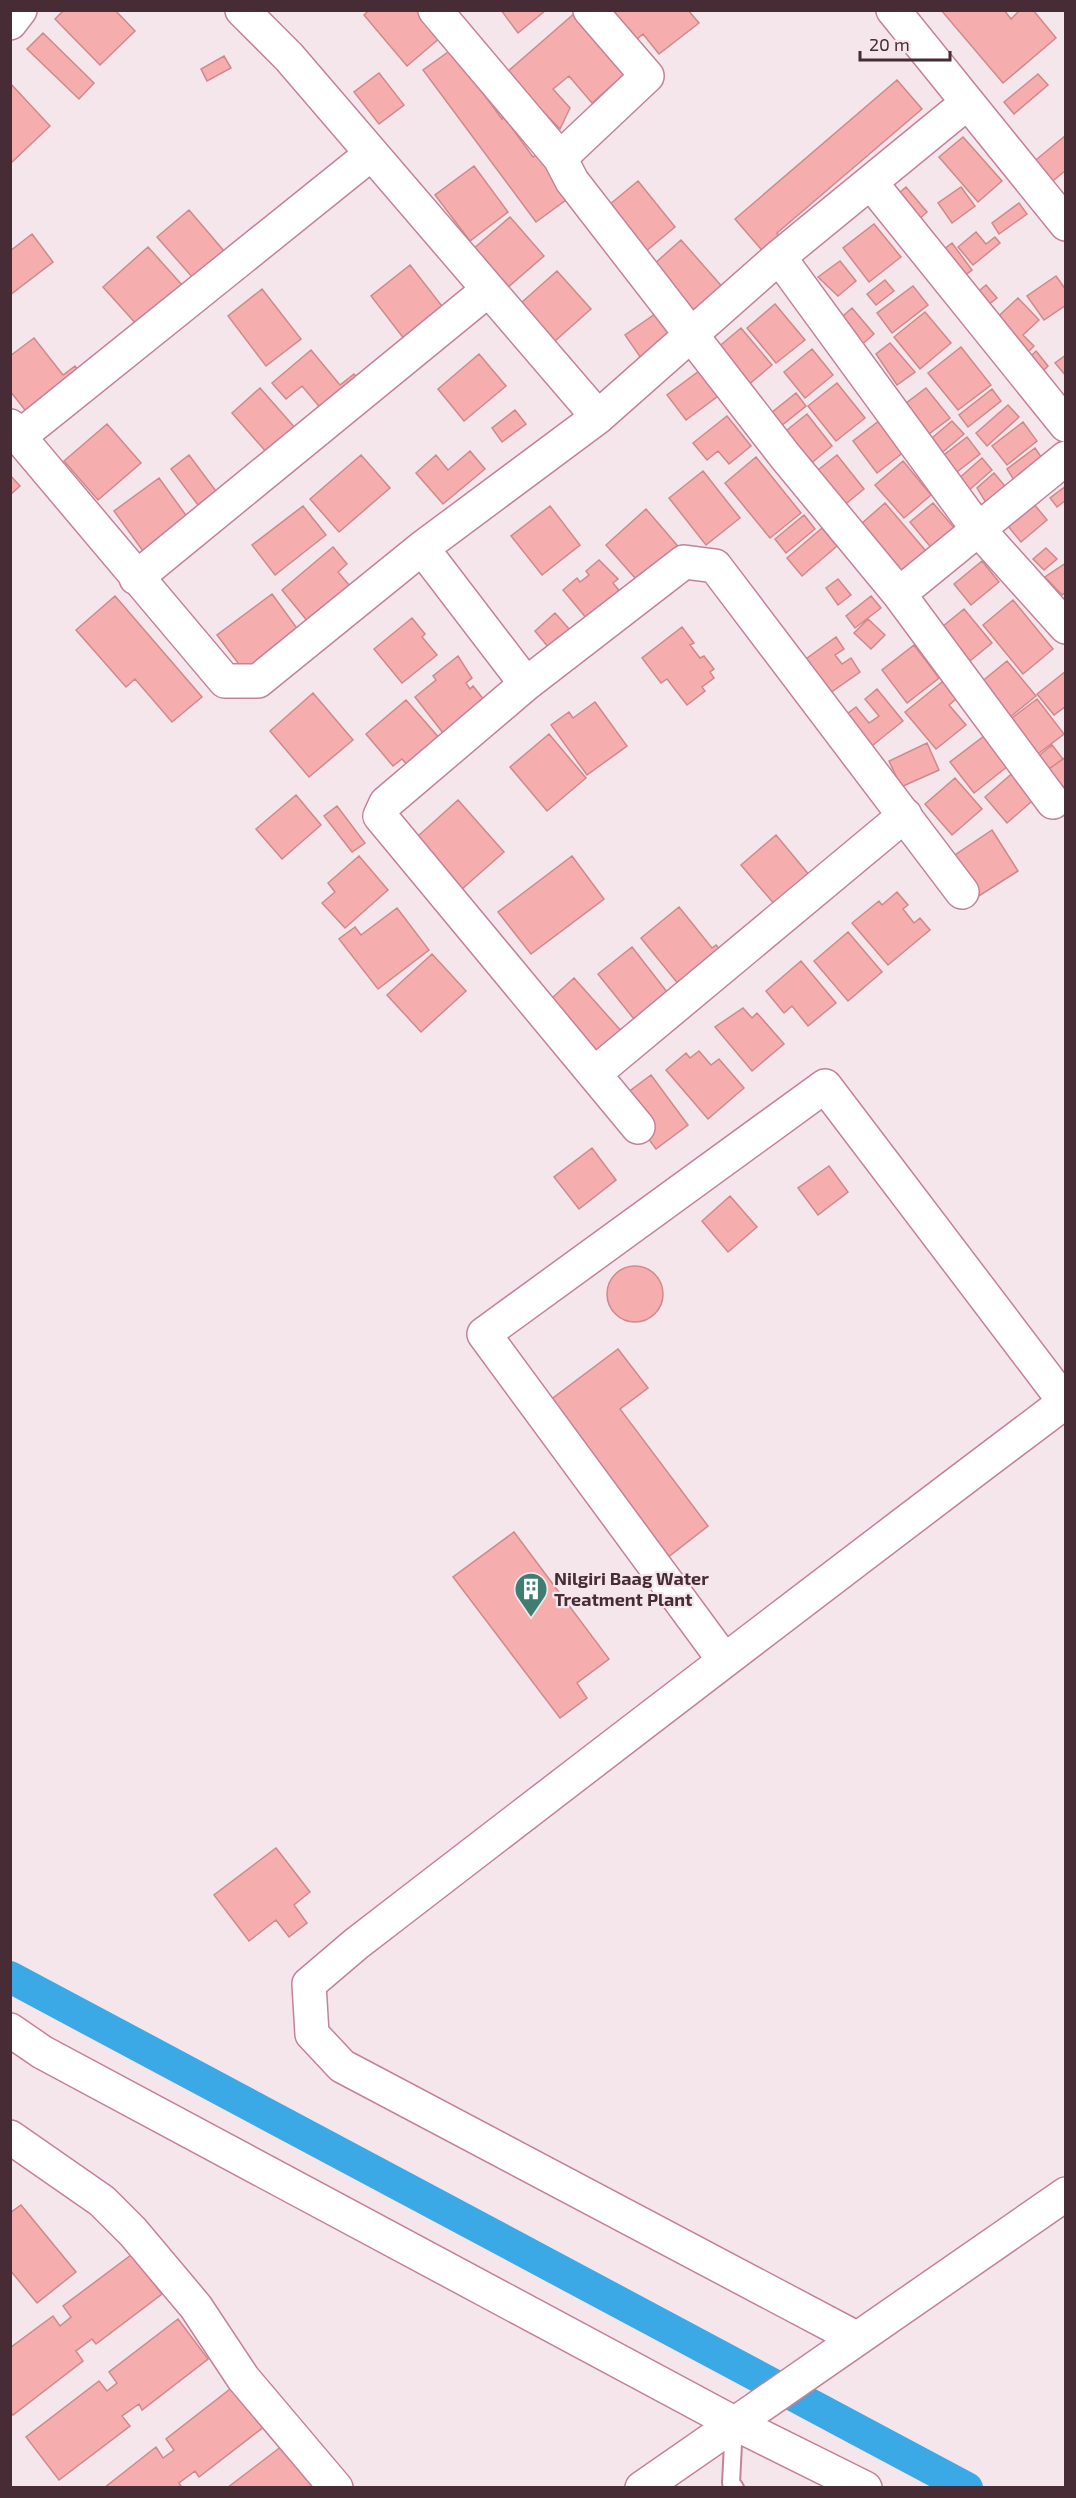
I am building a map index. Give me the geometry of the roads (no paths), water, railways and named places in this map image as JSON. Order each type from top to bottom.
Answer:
[{"type":"street","points":[[10,23],[20,10]]},
{"type":"street","points":[[242,10],[289,57],[598,417]]},
{"type":"street","points":[[435,10],[560,158],[572,181],[784,456],[899,594],[1053,802]]},
{"type":"street","points":[[560,158],[647,76],[591,10]]},
{"type":"street","points":[[893,10],[968,103],[1060,206]]},
{"type":"street","points":[[371,154],[15,431],[136,578],[225,681],[258,681],[422,548],[598,417],[779,257],[968,103]]},
{"type":"street","points":[[871,183],[1065,425]]},
{"type":"street","points":[[779,257],[977,528],[1065,627]]},
{"type":"street","points":[[136,578],[488,290]]},
{"type":"street","points":[[899,594],[1065,458]]},
{"type":"street","points":[[422,548],[526,684]]},
{"type":"street","points":[[638,1127],[380,816],[386,803],[526,684],[684,562],[715,566],[906,815],[962,892]]},
{"type":"street","points":[[594,1074],[906,815]]},
{"type":"street","points":[[724,1660],[484,1334],[825,1086],[1065,1402],[724,1660],[356,1944],[309,1984],[312,2034],[342,2066],[856,2338]]},
{"type":"street","points":[[10,2030],[52,2058],[865,2487]]},
{"type":"street","points":[[10,2137],[102,2201],[133,2232],[196,2307],[243,2378],[336,2487]]},
{"type":"street","points":[[642,2487],[1065,2194]]},
{"type":"lane","points":[[735,2487],[731,2483],[739,2420]]},
{"type":"waterway","points":[[10,1977],[967,2488]]},
{"type":"place","name":"Nilgiri Baag Water Treatment Plant","points":[[531,1618]]}]
